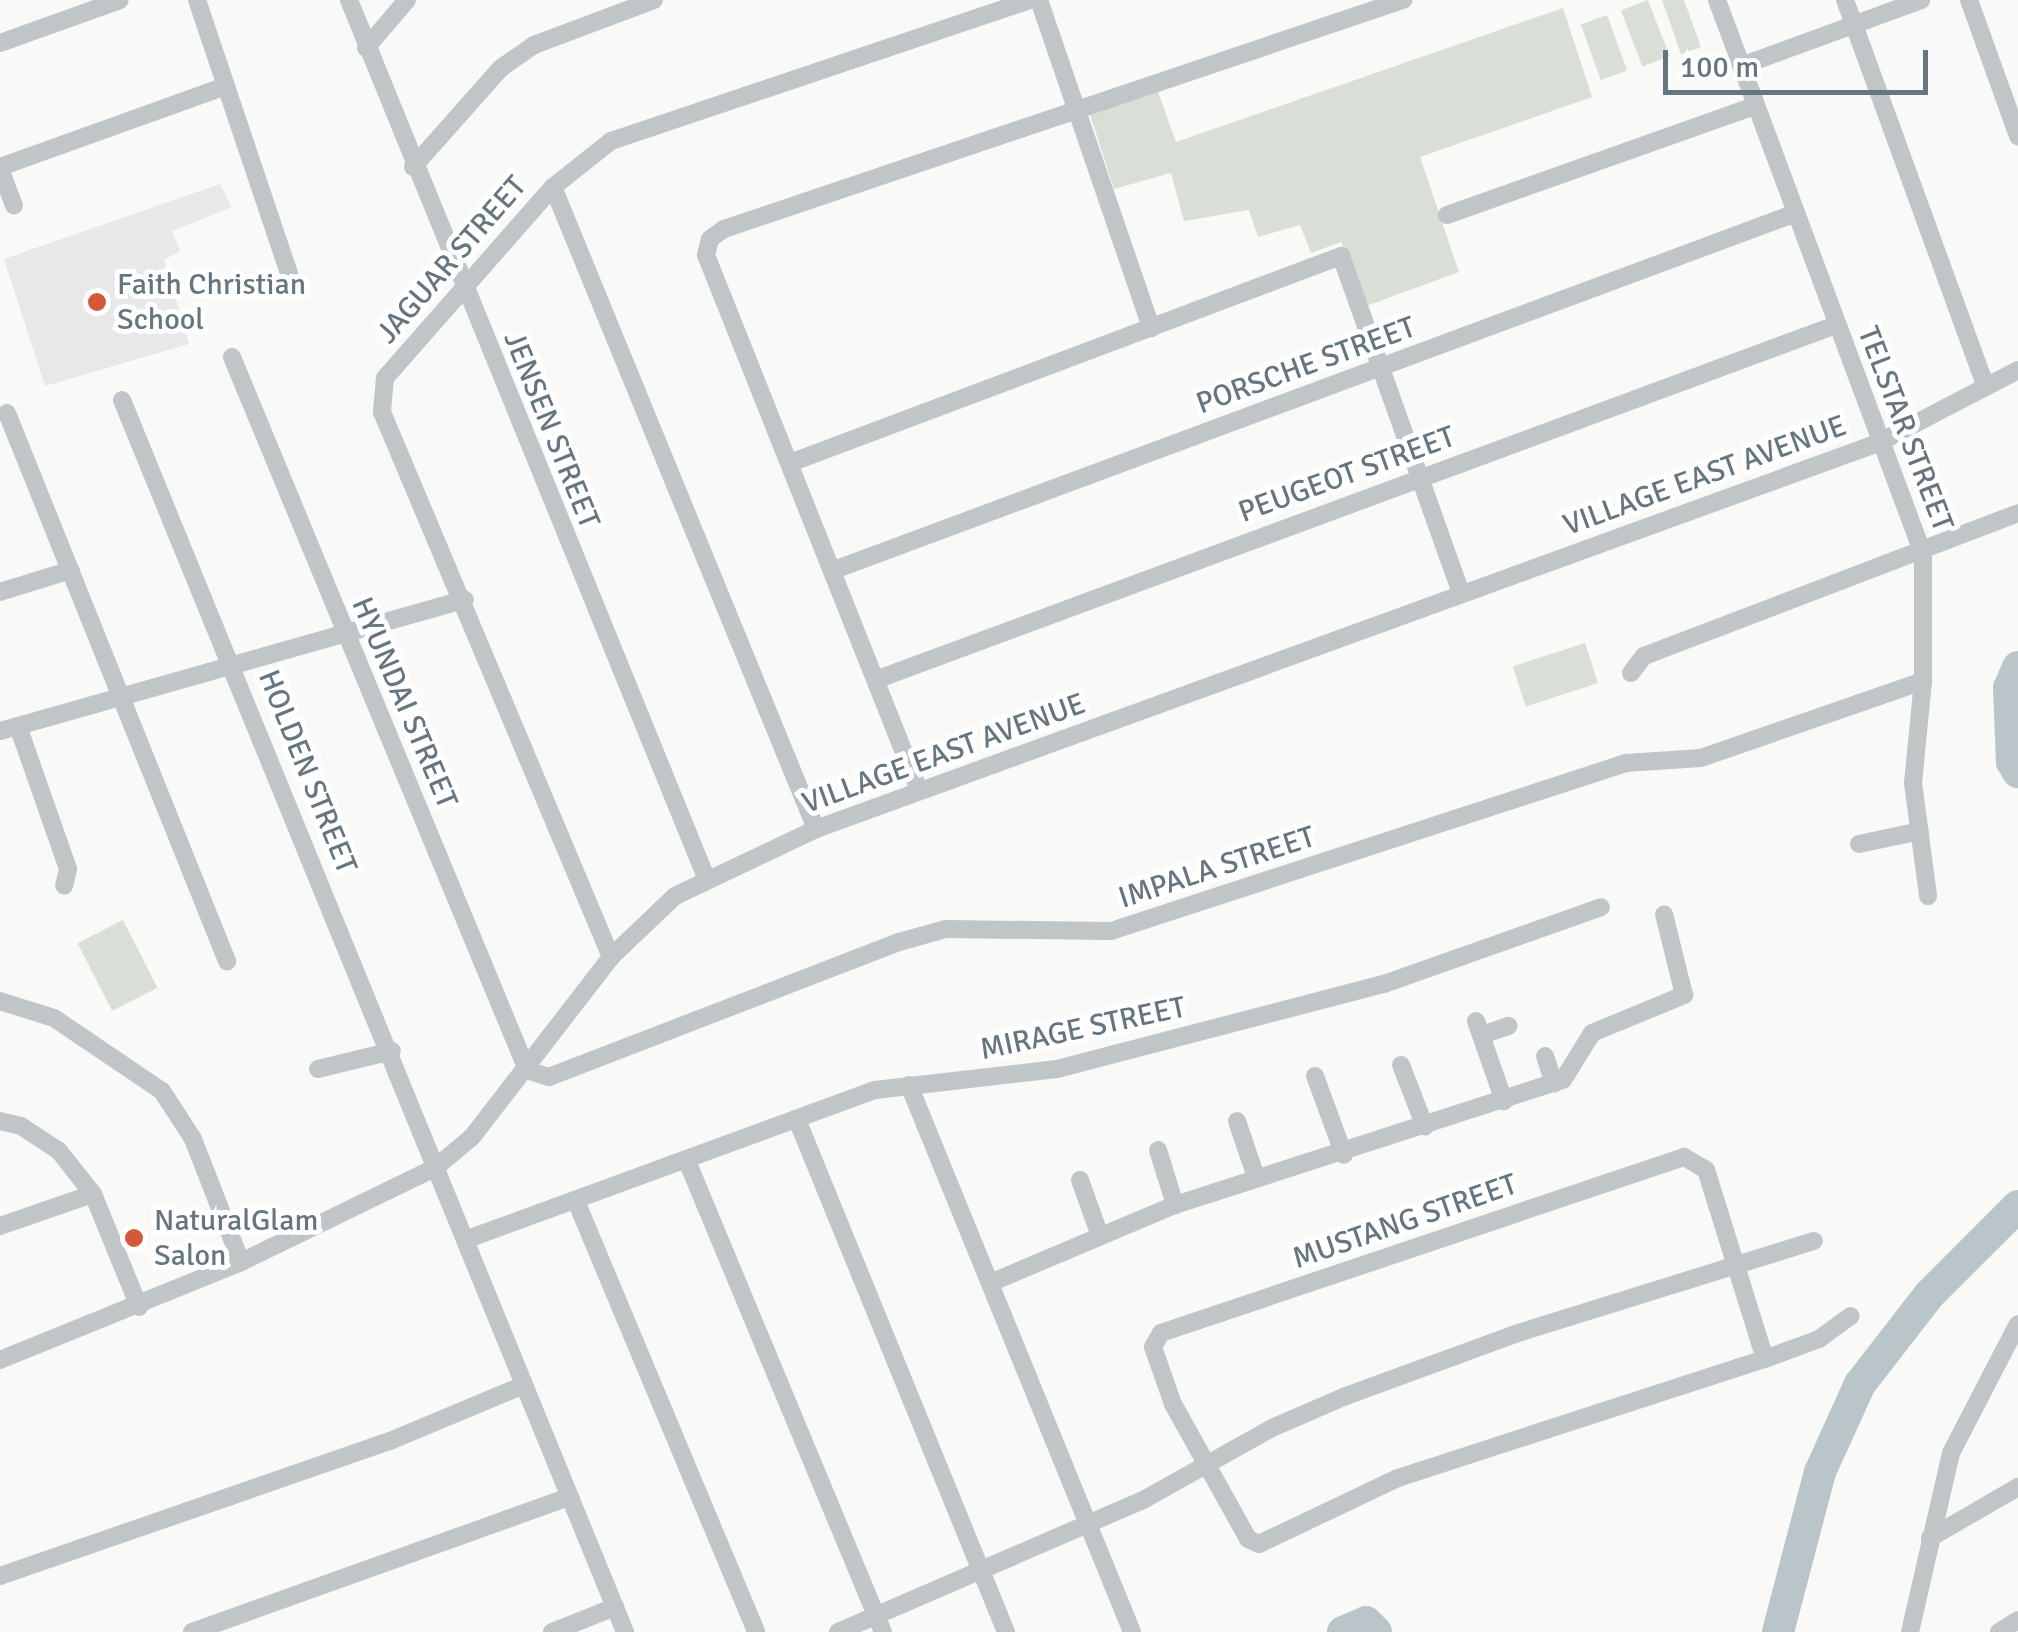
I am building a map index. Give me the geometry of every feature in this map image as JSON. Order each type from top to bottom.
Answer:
[{"type":"street","points":[[0,43],[120,0]]},
{"type":"street","points":[[197,0],[292,282]]},
{"type":"street","name":"JENSEN STREET","points":[[349,0],[412,167],[707,880]]},
{"type":"street","points":[[366,48],[407,0]]},
{"type":"street","points":[[412,167],[500,68],[534,45],[654,0]]},
{"type":"street","points":[[1035,0],[1151,328]]},
{"type":"street","name":"JAGUAR STREET","points":[[611,957],[379,392],[554,187],[612,141],[1035,0]]},
{"type":"street","points":[[919,790],[706,255],[710,239],[724,229],[1403,0]]},
{"type":"street","name":"TELSTAR STREET","points":[[1717,0],[1922,554],[1923,682],[1912,783],[1928,896]]},
{"type":"street","points":[[1844,0],[1986,387]]},
{"type":"street","points":[[1741,66],[1920,0]]},
{"type":"street","points":[[1969,0],[2018,136]]},
{"type":"street","points":[[14,205],[0,168],[226,86]]},
{"type":"street","points":[[1447,215],[1755,106]]},
{"type":"street","points":[[554,187],[816,829]]},
{"type":"street","name":"PORSCHE STREET","points":[[834,570],[1796,213]]},
{"type":"street","points":[[790,463],[1342,256],[1461,593]]},
{"type":"street","name":"PEUGEOT STREET","points":[[878,679],[1836,325]]},
{"type":"street","name":"HYUNDAI STREET","points":[[232,358],[527,1070]]},
{"type":"street","name":"VILLAGE EAST AVENUE","points":[[0,1360],[139,1307],[241,1262],[435,1168],[472,1137],[611,957],[674,896],[816,829],[919,790],[1878,443],[2018,370]]},
{"type":"street","name":"HOLDEN STREET","points":[[122,400],[392,1051],[435,1168],[626,1632]]},
{"type":"street","points":[[7,413],[227,961]]},
{"type":"street","points":[[1631,674],[1644,656],[1922,554],[2018,512]]},
{"type":"street","points":[[0,592],[71,570]]},
{"type":"street","points":[[64,886],[68,869],[9,729],[465,599]]},
{"type":"street","name":"IMPALA STREET","points":[[527,1070],[549,1076],[570,1072],[899,942],[946,929],[1111,931],[1626,763],[1701,758],[1923,682]]},
{"type":"street","points":[[1858,844],[1920,830]]},
{"type":"street","name":"MIRAGE STREET","points":[[465,1240],[798,1122],[875,1090],[1007,1080],[1057,1070],[1384,984],[1601,907]]},
{"type":"street","points":[[990,1283],[1100,1233],[1176,1205],[1256,1177],[1344,1155],[1554,1084],[1572,1071],[1592,1033],[1684,995],[1664,914]]},
{"type":"street","points":[[0,1000],[54,1018],[162,1091],[193,1139],[241,1262]]},
{"type":"street","points":[[1504,1101],[1479,1028],[1508,1026]]},
{"type":"street","points":[[318,1069],[392,1051]]},
{"type":"street","points":[[1545,1056],[1554,1084]]},
{"type":"street","points":[[1401,1065],[1425,1127]]},
{"type":"street","points":[[1316,1076],[1344,1155]]},
{"type":"street","points":[[909,1085],[1132,1632]]},
{"type":"street","points":[[1238,1121],[1256,1177]]},
{"type":"street","points":[[0,1122],[22,1126],[59,1151],[93,1194],[139,1307]]},
{"type":"street","points":[[798,1122],[1006,1632]]},
{"type":"street","name":"MUSTANG STREET","points":[[1205,1463],[1154,1356],[1162,1333],[1684,1148],[1706,1170],[1764,1359]]},
{"type":"street","points":[[1158,1150],[1176,1205]]},
{"type":"street","points":[[688,1160],[880,1624]]},
{"type":"street","points":[[1080,1180],[1100,1233]]},
{"type":"street","points":[[0,1226],[93,1194]]},
{"type":"street","points":[[576,1201],[756,1632]]},
{"type":"street","points":[[838,1632],[880,1624],[982,1570],[1384,1382],[1814,1241]]},
{"type":"street","points":[[1205,1463],[1248,1539],[1258,1544],[1398,1478],[1764,1359],[1819,1338],[1850,1316]]},
{"type":"street","points":[[1910,1632],[1930,1538],[1964,1418],[2018,1325]]},
{"type":"street","points":[[0,1576],[390,1441],[524,1385]]},
{"type":"street","points":[[1930,1538],[2018,1488]]},
{"type":"street","points":[[192,1632],[570,1497]]},
{"type":"street","points":[[552,1632],[616,1606]]},
{"type":"street","points":[[1998,1632],[2018,1620]]},
{"type":"shaded area","points":[[1648,0],[1670,56],[1642,66],[1621,10]]},
{"type":"shaded area","points":[[1662,0],[1684,0],[1701,47],[1681,54]]},
{"type":"shaded area","points":[[1563,8],[1592,97],[1420,157],[1459,272],[1366,306],[1341,242],[1311,253],[1300,225],[1258,237],[1249,210],[1184,221],[1171,173],[1114,189],[1090,114],[1158,92],[1176,142]]},
{"type":"shaded area","points":[[1607,15],[1627,70],[1601,80],[1581,25]]},
{"type":"shaded area","name":"Faith Christian School","points":[[220,184],[232,207],[172,231],[180,251],[164,260],[189,344],[45,386],[4,259]]},
{"type":"shaded area","points":[[1585,643],[1598,683],[1526,706],[1513,666]]},
{"type":"shaded area","points":[[123,920],[158,988],[112,1011],[78,943]]},
{"type":"waterway","points":[[2018,667],[2009,688],[2012,762],[2018,772]]},
{"type":"waterway","points":[[1778,1632],[1820,1472],[1860,1384],[1929,1295],[2018,1206]]},
{"type":"waterway","points":[[1343,1632],[1366,1622],[1376,1632]]},
{"type":"place","name":"Faith Christian School","points":[[97,302]]},
{"type":"place","name":"NaturalGlam Salon","points":[[134,1238]]}]
